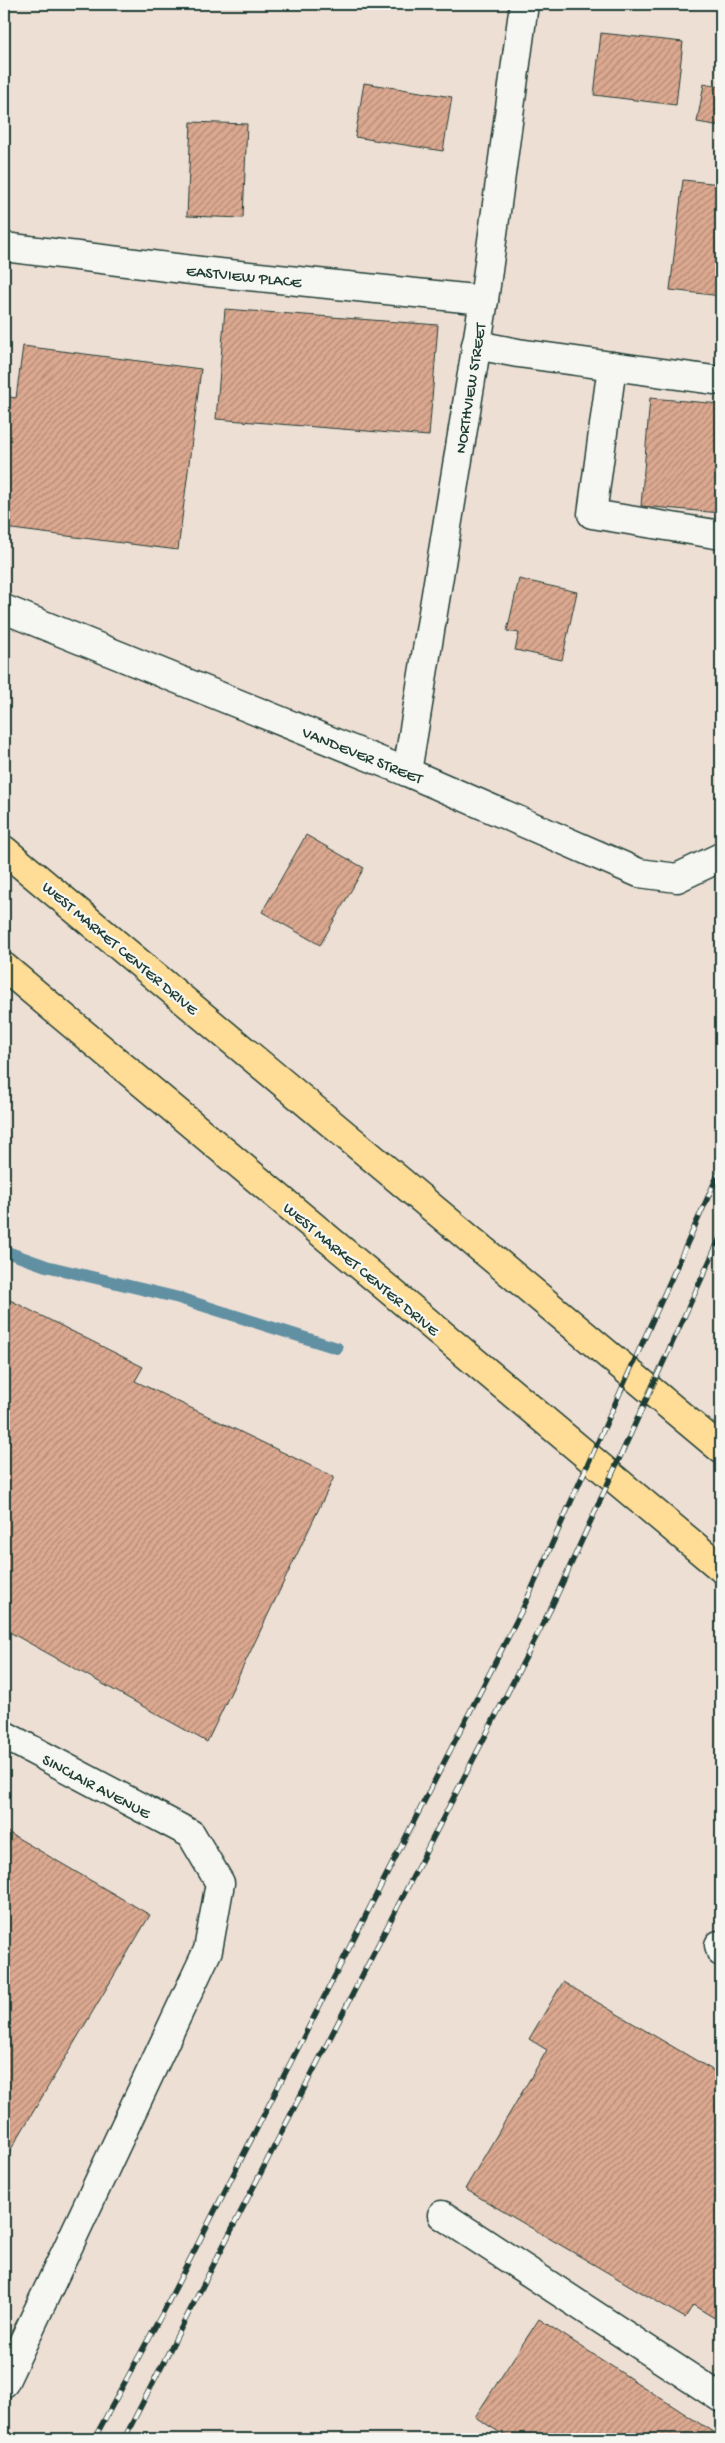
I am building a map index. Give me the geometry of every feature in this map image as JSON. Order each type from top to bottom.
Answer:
[{"type":"main road","name":"WEST MARKET CENTER DRIVE","points":[[4,850],[721,1449]]},
{"type":"main road","name":"WEST MARKET CENTER DRIVE","points":[[4,967],[721,1568]]},
{"type":"street","name":"NORTHVIEW STREET","points":[[407,772],[484,300],[524,4]]},
{"type":"street","name":"EASTVIEW PLACE","points":[[4,247],[200,271],[484,300]]},
{"type":"street","points":[[476,345],[612,366],[721,380]]},
{"type":"street","points":[[612,366],[592,514],[721,534]]},
{"type":"street","name":"VANDEVER STREET","points":[[4,609],[407,772],[639,873],[677,878],[721,857]]},
{"type":"street","name":"SINCLAIR AVENUE","points":[[4,1735],[191,1834],[220,1883],[208,1950],[4,2383]]},
{"type":"street","points":[[442,2215],[721,2398]]},
{"type":"building","points":[[601,33],[683,42],[676,105],[594,95]]},
{"type":"building","points":[[364,83],[452,97],[443,151],[355,137]]},
{"type":"building","points":[[704,84],[721,87],[721,126],[697,122]]},
{"type":"building","points":[[191,122],[247,124],[243,218],[187,216]]},
{"type":"building","points":[[683,180],[721,184],[721,296],[670,290]]},
{"type":"building","points":[[225,309],[438,325],[429,436],[216,419]]},
{"type":"building","points":[[23,346],[201,369],[178,550],[4,528],[4,396],[16,398]]},
{"type":"building","points":[[650,398],[721,404],[721,513],[641,506]]},
{"type":"building","points":[[519,579],[577,592],[562,660],[515,650],[519,633],[507,631]]},
{"type":"building","points":[[306,835],[364,868],[320,945],[262,912]]},
{"type":"building","points":[[4,1297],[143,1367],[135,1381],[334,1477],[207,1742],[4,1629]]},
{"type":"building","points":[[4,1830],[150,1915],[4,2161]]},
{"type":"building","points":[[563,1982],[721,2075],[721,2322],[693,2305],[685,2318],[465,2189],[547,2050],[529,2039]]},
{"type":"building","points":[[539,2319],[719,2436],[716,2439],[510,2439],[475,2417]]},
{"type":"waterway","points":[[4,1251],[46,1266],[179,1298],[337,1348]]},
{"type":"railway","points":[[94,2439],[162,2314],[525,1604],[721,1168]]},
{"type":"railway","points":[[124,2439],[550,1610],[721,1236]]}]
